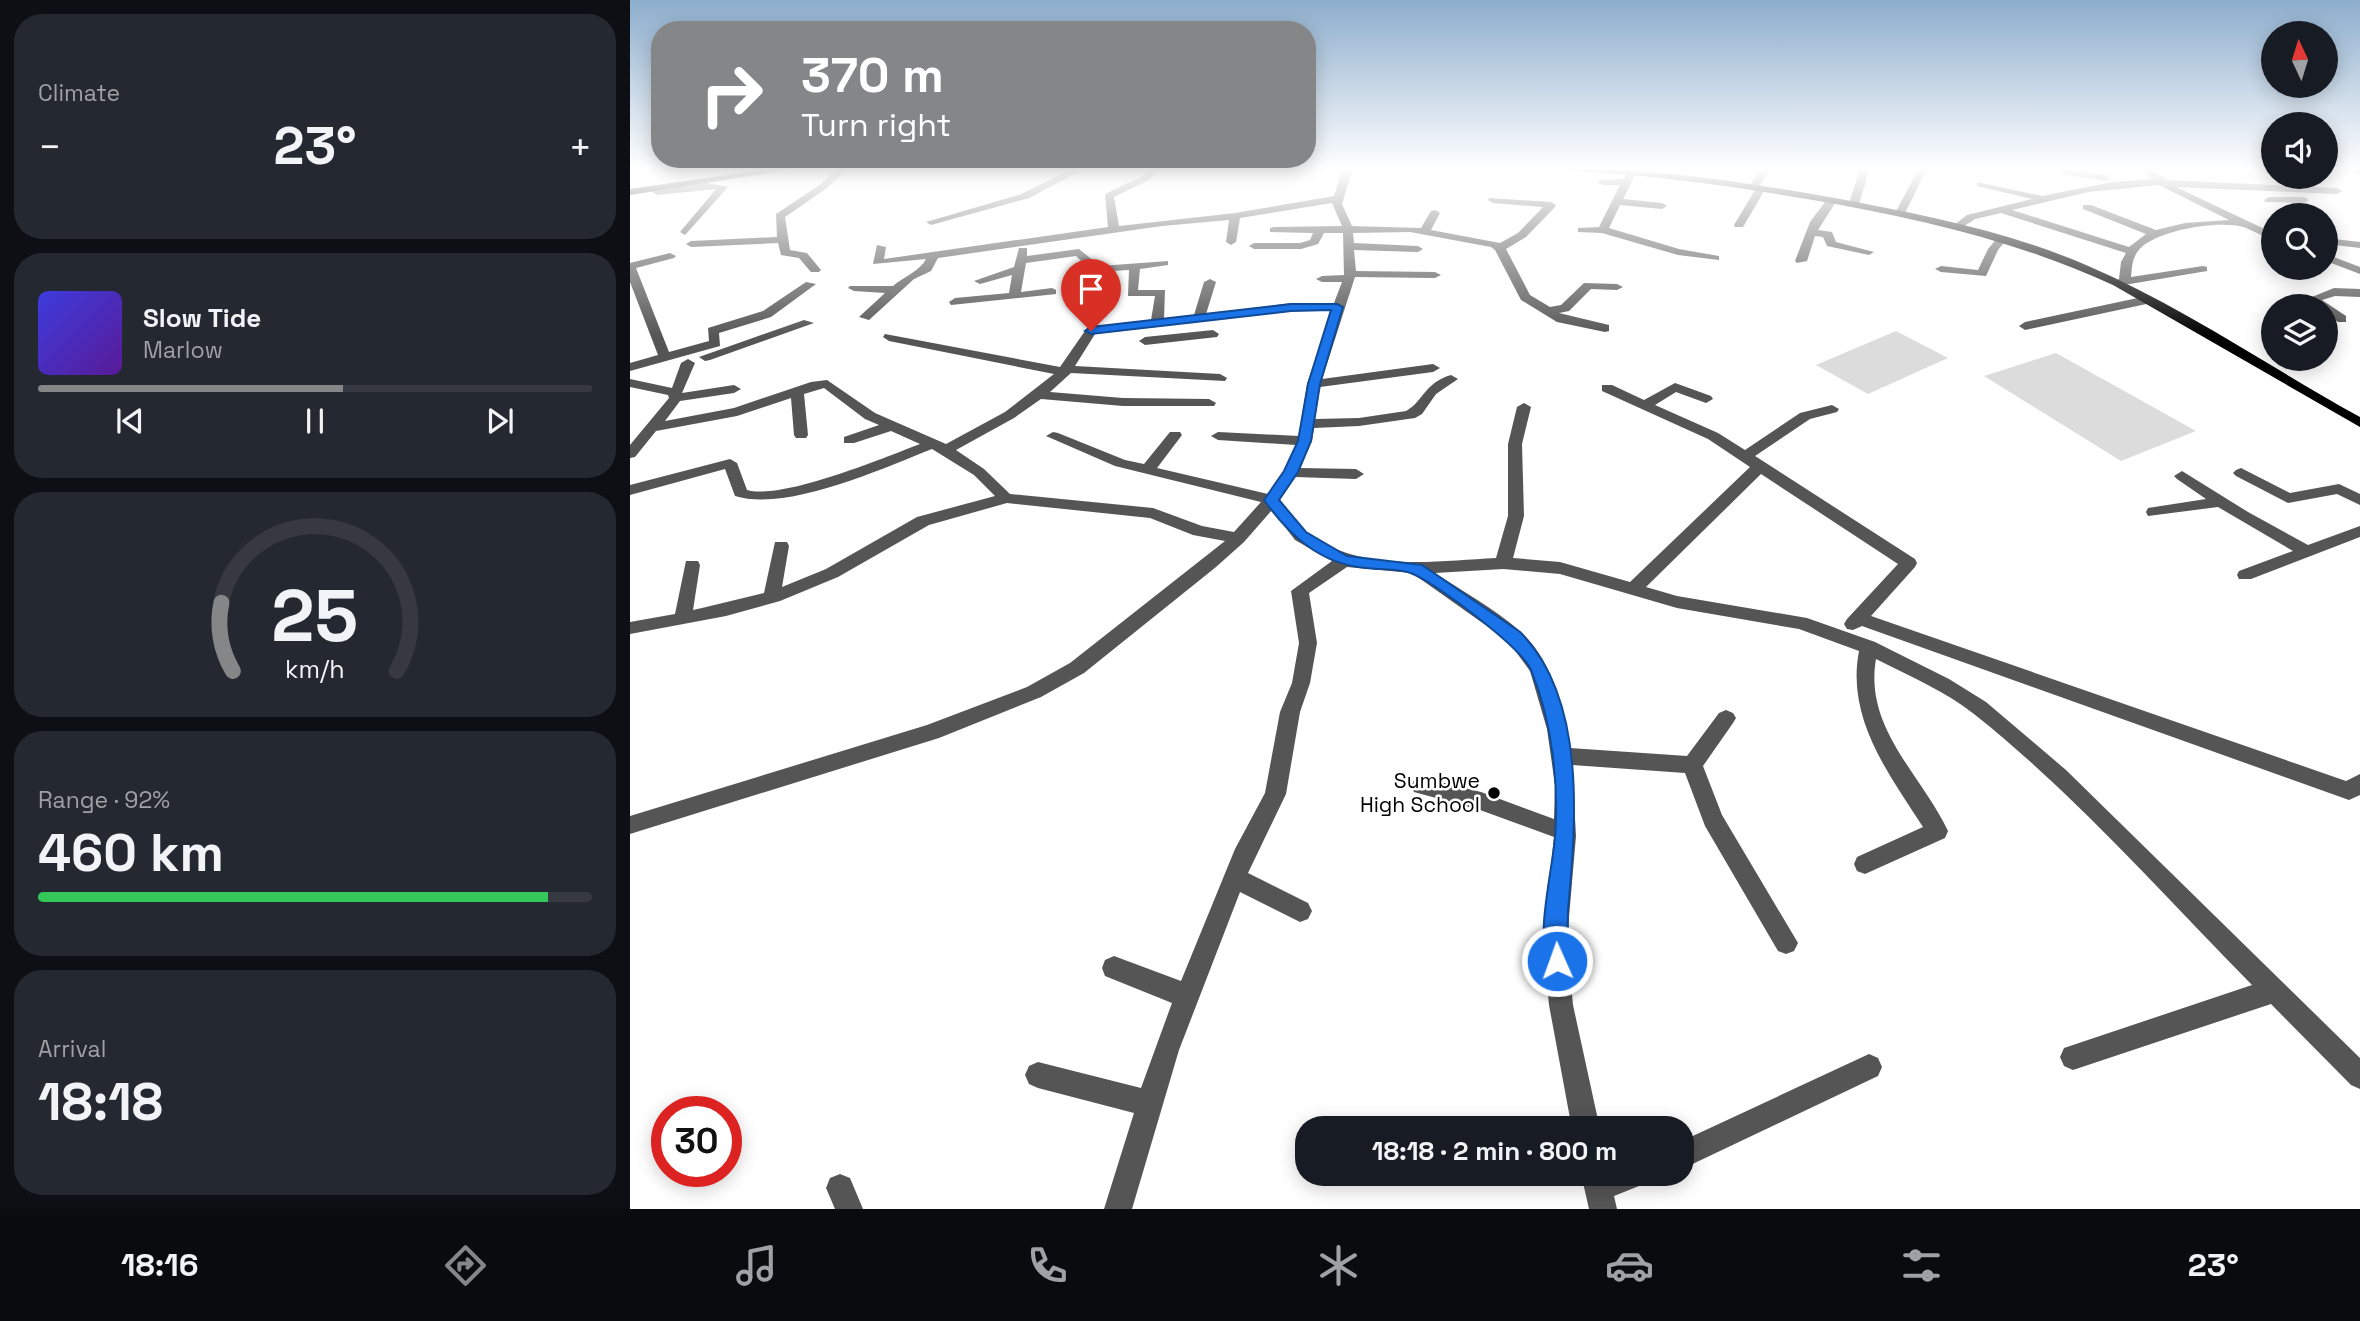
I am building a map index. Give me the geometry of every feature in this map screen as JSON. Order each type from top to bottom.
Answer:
[{"type":"main road","points":[[1959,225],[2057,257],[2121,282],[2147,300],[2360,423]]},
{"type":"street","points":[[685,232],[691,224]]},
{"type":"street","points":[[780,224],[780,240],[785,253],[799,252],[807,257],[815,270]]},
{"type":"street","points":[[1113,224],[1114,230]]},
{"type":"street","points":[[881,247],[877,262],[1162,224]]},
{"type":"street","points":[[1231,242],[1234,224]]},
{"type":"street","points":[[630,825],[885,748],[1034,692],[1077,668],[1238,538],[1272,500],[1291,472],[1307,432],[1314,384],[1349,276],[1348,237],[1345,224]]},
{"type":"street","points":[[1425,231],[1429,224]]},
{"type":"street","points":[[1500,248],[1522,235],[1532,224]]},
{"type":"street","points":[[1603,230],[1606,224]]},
{"type":"street","points":[[1801,261],[1816,224]]},
{"type":"street","points":[[2047,224],[2130,251]]},
{"type":"street","points":[[2132,224],[2153,233],[2229,224]]},
{"type":"street","points":[[2244,224],[2261,232]]},
{"type":"street","points":[[1274,230],[1319,232],[1418,249]]},
{"type":"street","points":[[1582,230],[1603,230],[1665,248],[1715,258]]},
{"type":"street","points":[[1348,237],[1425,231],[1485,242],[1500,248],[1525,297],[1561,319],[1605,328]]},
{"type":"street","points":[[1254,246],[1301,246],[1314,242],[1319,232]]},
{"type":"street","points":[[1811,232],[1828,234],[1831,244],[1869,252]]},
{"type":"street","points":[[2153,233],[2130,251],[2121,282],[2203,269]]},
{"type":"street","points":[[1941,269],[1982,274],[1993,249],[2002,239]]},
{"type":"street","points":[[691,244],[780,240]]},
{"type":"street","points":[[865,317],[914,274],[927,269],[930,256],[926,241]]},
{"type":"street","points":[[2338,242],[2360,245]]},
{"type":"street","points":[[1014,295],[1025,243]]},
{"type":"street","points":[[644,262],[652,246]]},
{"type":"street","points":[[980,281],[1021,265],[1079,252],[1097,270],[1164,262]]},
{"type":"street","points":[[663,363],[630,266],[670,256]]},
{"type":"street","points":[[2338,261],[2358,268]]},
{"type":"street","points":[[1135,266],[1132,294],[1161,292],[1157,322]]},
{"type":"street","points":[[1322,279],[1435,275]]},
{"type":"street","points":[[1199,317],[1210,282]]},
{"type":"street","points":[[2312,282],[2334,292]]},
{"type":"street","points":[[663,363],[716,343],[712,331],[767,314],[810,284]]},
{"type":"street","points":[[1547,311],[1565,308],[1588,285],[1617,287]]},
{"type":"street","points":[[855,288],[897,290]]},
{"type":"street","points":[[955,302],[1052,292]]},
{"type":"street","points":[[2328,294],[2360,293]]},
{"type":"street","points":[[2025,326],[2147,300]]},
{"type":"street","points":[[630,490],[730,463],[740,493],[754,499],[821,483],[940,447],[997,423],[1038,395],[1066,370],[1079,356],[1091,331],[1185,318],[1235,316],[1291,307],[1337,307]]},
{"type":"street","points":[[2338,316],[2342,319]]},
{"type":"street","points":[[1174,338],[1185,318]]},
{"type":"street","points":[[630,367],[688,363],[808,323]]},
{"type":"street","points":[[1145,341],[1213,334]]},
{"type":"street","points":[[889,337],[1066,370],[1220,378]]},
{"type":"street","points":[[632,448],[655,427],[679,389],[688,363]]},
{"type":"street","points":[[1314,384],[1433,368]]},
{"type":"street","points":[[1218,436],[1307,432],[1409,415],[1417,411],[1431,391],[1451,379]]},
{"type":"street","points":[[630,383],[675,395],[734,389]]},
{"type":"street","points":[[655,427],[726,415],[827,384],[862,411],[940,447],[979,472],[1006,498]]},
{"type":"street","points":[[1645,405],[1675,387],[1706,399]]},
{"type":"street","points":[[1607,388],[1713,436],[1909,563],[1840,636]]},
{"type":"street","points":[[797,392],[802,435]]},
{"type":"street","points":[[1038,395],[1123,402],[1209,403]]},
{"type":"street","points":[[1503,562],[1516,516],[1515,444],[1524,407]]},
{"type":"street","points":[[1744,457],[1805,416],[1832,409]]},
{"type":"street","points":[[849,440],[891,426]]},
{"type":"street","points":[[1147,471],[1175,435]]},
{"type":"street","points":[[1053,436],[1147,471],[1272,500],[1301,536],[1344,561],[1416,568],[1503,562],[1560,568],[1677,602],[1774,617],[1869,647],[1942,684],[1979,708],[2042,761],[2360,1076]]},
{"type":"street","points":[[1634,589],[1759,467]]},
{"type":"street","points":[[1291,472],[1356,474]]},
{"type":"street","points":[[2241,473],[2288,498],[2339,489],[2360,500]]},
{"type":"street","points":[[2182,477],[2218,502],[2306,551]]},
{"type":"street","points":[[630,628],[683,619],[772,596],[820,579],[923,521],[970,511],[1006,498],[1153,513],[1199,531],[1238,538]]},
{"type":"street","points":[[2154,512],[2218,502]]},
{"type":"street","points":[[2245,575],[2360,531]]},
{"type":"street","points":[[772,596],[781,546]]},
{"type":"street","points":[[1118,1209],[1152,1104],[1166,1050],[1234,878],[1275,794],[1290,712],[1301,683],[1308,643],[1300,592],[1344,561]]},
{"type":"street","points":[[683,619],[692,565]]},
{"type":"street","points":[[1416,568],[1514,636],[1528,650],[1539,669],[1562,756],[1565,832],[1555,940],[1561,1005],[1583,1116]]},
{"type":"street","points":[[1859,618],[2349,791],[2360,783]]},
{"type":"street","points":[[1865,864],[1937,831],[1883,744],[1871,716],[1864,663],[1869,647]]},
{"type":"street","points":[[1692,765],[1726,718]]},
{"type":"street","points":[[1562,756],[1692,765]]},
{"type":"street","points":[[1692,765],[1713,819],[1786,943]]},
{"type":"street","points":[[1421,786],[1481,801],[1565,832]]},
{"type":"street","points":[[1234,878],[1300,911]]},
{"type":"street","points":[[1114,968],[1187,996]]},
{"type":"street","points":[[2073,1057],[2273,991]]},
{"type":"street","points":[[1694,1149],[1869,1067]]},
{"type":"street","points":[[1038,1075],[1152,1104]]},
{"type":"shaded area","points":[[1896,331],[1948,358],[1868,394],[1816,365]]},
{"type":"shaded area","points":[[2056,353],[2196,431],[2121,461],[1984,376]]},
{"type":"place","name":"Sumbwe High School","points":[[1494,793]]},
{"type":"route","points":[[1091,331],[1185,318],[1235,316],[1291,307],[1337,307],[1314,384],[1305,441],[1291,472],[1272,500],[1301,536],[1320,548],[1344,561],[1416,568],[1514,636],[1528,650],[1539,669],[1557,729],[1565,786],[1565,836],[1556,912],[1557,961]]}]
